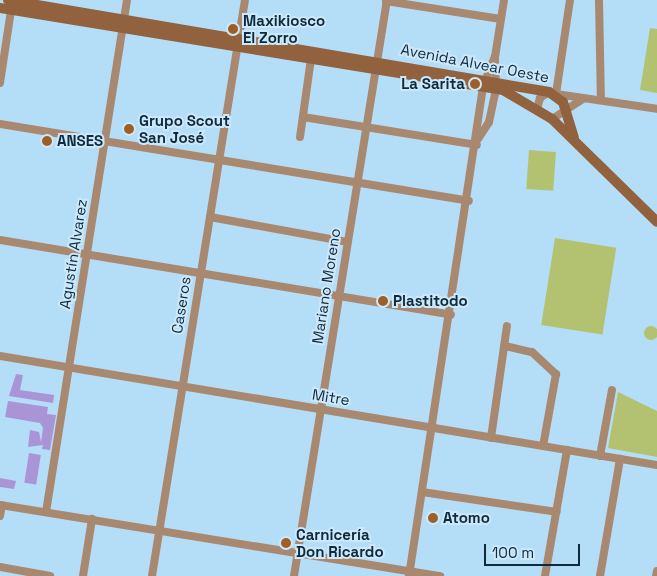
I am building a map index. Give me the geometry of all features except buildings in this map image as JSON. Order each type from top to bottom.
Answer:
[{"type":"main road","name":"Avenida Alvear Oeste","points":[[0,8],[11,2],[123,23],[552,93],[566,109],[577,142]]},
{"type":"main road","name":"Avenida Alvear Oeste","points":[[238,42],[311,59],[375,64]]},
{"type":"main road","name":"Avenida Alvear Oeste","points":[[496,84],[552,119],[577,142]]},
{"type":"main road","points":[[577,142],[657,222]]},
{"type":"street","name":"Agustín Alvarez","points":[[46,512],[127,0]]},
{"type":"street","name":"Caseros","points":[[152,576],[245,0]]},
{"type":"street","points":[[477,142],[489,122],[496,84],[495,57],[504,0]]},
{"type":"street","points":[[537,109],[552,93],[570,0]]},
{"type":"street","points":[[599,0],[601,100]]},
{"type":"street","points":[[386,1],[501,19]]},
{"type":"street","name":"Mariano Moreno","points":[[294,576],[386,1]]},
{"type":"street","points":[[0,83],[11,2]]},
{"type":"street","points":[[409,574],[469,201],[484,82],[495,57]]},
{"type":"street","points":[[300,137],[311,59]]},
{"type":"street","points":[[552,93],[657,109]]},
{"type":"street","points":[[552,119],[566,109],[588,98]]},
{"type":"street","points":[[303,117],[477,142]]},
{"type":"street","points":[[0,124],[218,162],[469,201]]},
{"type":"street","points":[[210,218],[347,242]]},
{"type":"street","points":[[0,240],[451,315]]},
{"type":"street","points":[[491,438],[507,326]]},
{"type":"street","points":[[505,346],[532,352],[556,374],[543,446]]},
{"type":"street","name":"Mitre","points":[[0,356],[657,466]]},
{"type":"street","points":[[600,456],[612,390]]},
{"type":"street","points":[[545,576],[567,450]]},
{"type":"street","points":[[600,576],[620,459]]},
{"type":"street","points":[[422,492],[557,512]]},
{"type":"street","points":[[0,516],[1,505],[159,530],[409,574],[440,576]]},
{"type":"street","points":[[83,576],[92,519]]},
{"type":"street","points":[[0,567],[50,576]]},
{"type":"street","points":[[656,576],[657,571]]},
{"type":"green space","points":[[650,28],[657,29],[657,93],[640,90]]},
{"type":"green space","points":[[529,150],[556,152],[553,191],[526,189]]},
{"type":"green space","points":[[555,238],[616,248],[602,335],[541,325]]},
{"type":"green space","points":[[648,326],[654,326],[658,333],[654,340],[648,340],[644,336],[644,330]]},
{"type":"green space","points":[[618,392],[657,411],[657,457],[608,448]]},
{"type":"place","name":"Maxikiosco El Zorro","points":[[233,29]]},
{"type":"place","name":"La Sarita","points":[[475,84]]},
{"type":"place","name":"Grupo Scout San José","points":[[129,129]]},
{"type":"place","name":"ANSES","points":[[47,141]]},
{"type":"place","name":"Plastitodo","points":[[383,301]]},
{"type":"place","name":"Atomo","points":[[433,518]]},
{"type":"place","name":"Carnicería Don Ricardo","points":[[286,543]]}]
